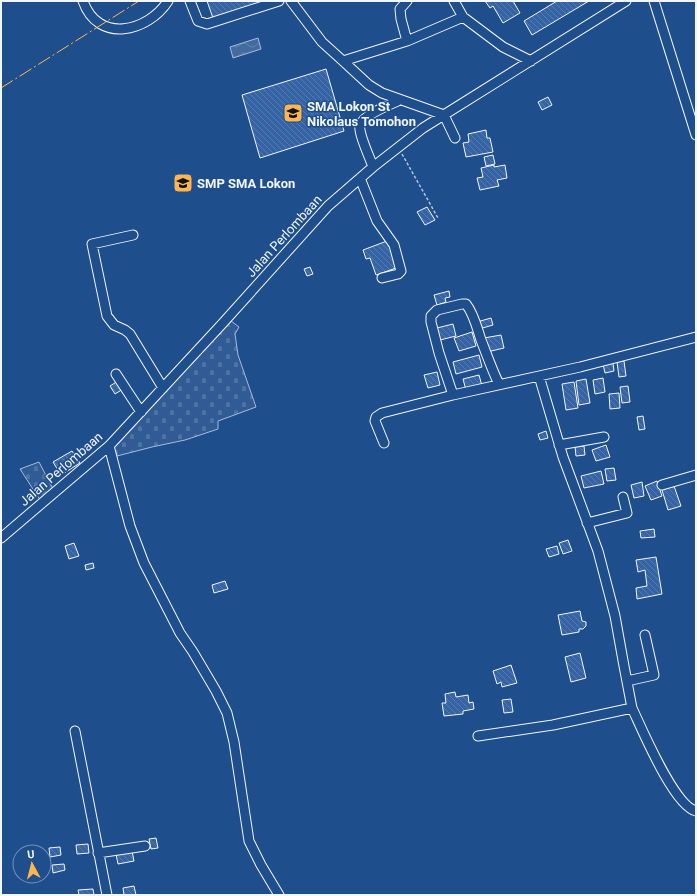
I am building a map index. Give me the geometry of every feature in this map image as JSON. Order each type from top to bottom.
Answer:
[{"type":"street","points":[[83,1],[90,13],[100,24],[119,30],[130,28],[152,19],[160,12],[168,1]]},
{"type":"street","points":[[190,1],[197,20],[201,23],[207,24],[279,1]]},
{"type":"street","points":[[291,1],[322,42],[369,84],[382,93],[444,114],[455,138]]},
{"type":"street","points":[[407,1],[400,9],[407,41]]},
{"type":"street","points":[[454,1],[463,17],[503,47],[531,61]]},
{"type":"street","points":[[654,1],[696,135]]},
{"type":"street","name":"Jalan Perlombaan","points":[[1,538],[109,446],[164,388],[328,206],[360,178],[398,147],[444,114],[531,61],[623,2]]},
{"type":"street","points":[[342,60],[407,41],[463,17]]},
{"type":"street","points":[[373,167],[361,134],[361,123],[372,114],[400,100]]},
{"type":"street","points":[[360,178],[377,221],[394,245],[401,271],[398,274],[382,278]]},
{"type":"street","points":[[133,236],[92,244],[107,316],[114,325],[130,334],[164,388]]},
{"type":"street","points":[[453,395],[431,322],[431,316],[437,310],[462,304],[466,304],[469,309],[499,384]]},
{"type":"street","points":[[384,443],[375,421],[378,415],[453,395],[580,367],[696,337]]},
{"type":"street","points":[[116,374],[141,412]]},
{"type":"street","points":[[539,376],[559,445],[598,551],[615,616],[632,708],[662,772],[680,799],[692,810],[696,811]]},
{"type":"street","points":[[559,445],[604,437]]},
{"type":"street","points":[[109,446],[130,526],[144,563],[180,633],[199,662],[227,713],[234,742],[249,841],[279,895]]},
{"type":"street","points":[[662,485],[696,475]]},
{"type":"street","points":[[587,522],[627,513],[623,497]]},
{"type":"street","points":[[627,681],[654,675],[645,635]]},
{"type":"street","points":[[478,736],[553,725],[632,708]]},
{"type":"street","points":[[75,731],[107,895]]},
{"type":"street","points":[[98,853],[145,846]]},
{"type":"path","points":[[398,147],[438,218]]},
{"type":"green space","points":[[231,321],[239,327],[235,334],[238,355],[256,407],[218,421],[218,429],[185,440],[117,456],[114,448]]},
{"type":"green space","points":[[39,462],[53,489],[40,500],[20,469]]},
{"type":"water","points":[[258,38],[261,49],[233,58],[230,47]]},
{"type":"building","points":[[207,1],[265,1],[214,21]]},
{"type":"building","points":[[485,1],[513,1],[520,13],[503,23],[493,6],[490,8]]},
{"type":"building","points":[[557,1],[589,1],[532,35],[524,21]]},
{"type":"building","name":"SMA Lokon St Nikolaus Tomohon","points":[[326,69],[344,131],[260,158],[242,95]]},
{"type":"building","points":[[548,97],[552,105],[542,110],[538,102]]},
{"type":"building","points":[[486,130],[487,138],[490,138],[493,152],[466,157],[463,143],[469,142],[468,134]]},
{"type":"building","points":[[493,155],[495,164],[486,166],[484,157]]},
{"type":"building","points":[[494,165],[494,167],[505,165],[507,178],[497,180],[499,186],[480,190],[477,178],[483,177],[481,168]]},
{"type":"building","points":[[427,207],[435,220],[425,225],[417,212]]},
{"type":"building","points":[[387,241],[399,267],[376,275],[370,258],[366,259],[363,250]]},
{"type":"building","points":[[310,267],[313,274],[307,276],[304,269]]},
{"type":"building","points":[[449,291],[450,297],[445,298],[446,302],[437,305],[434,295]]},
{"type":"building","points":[[491,318],[493,325],[479,329],[477,322]]},
{"type":"building","points":[[453,324],[456,336],[440,340],[437,328]]},
{"type":"building","points":[[472,332],[476,346],[459,351],[454,338]]},
{"type":"building","points":[[501,335],[504,348],[487,352],[484,338]]},
{"type":"building","points":[[479,355],[482,367],[456,374],[453,362]]},
{"type":"building","points":[[624,361],[626,376],[619,377],[617,362]]},
{"type":"building","points":[[613,363],[614,371],[605,373],[603,364]]},
{"type":"building","points":[[437,372],[440,385],[428,388],[424,375]]},
{"type":"building","points":[[479,375],[482,386],[466,390],[463,379]]},
{"type":"building","points":[[603,378],[605,392],[595,394],[593,380]]},
{"type":"building","points":[[586,379],[590,403],[579,405],[576,381]]},
{"type":"building","points":[[118,381],[123,389],[115,394],[110,386]]},
{"type":"building","points":[[574,382],[578,408],[566,410],[562,384]]},
{"type":"building","points":[[628,386],[630,402],[622,403],[620,387]]},
{"type":"building","points":[[619,393],[620,408],[610,409],[609,394]]},
{"type":"building","points":[[643,416],[645,429],[639,430],[637,417]]},
{"type":"building","points":[[546,431],[548,438],[540,440],[538,434]]},
{"type":"building","points":[[606,445],[610,457],[596,461],[592,450]]},
{"type":"building","points":[[584,446],[585,455],[576,456],[575,447]]},
{"type":"building","points":[[72,451],[80,463],[61,475],[53,462]]},
{"type":"building","points":[[614,468],[616,480],[607,481],[605,469]]},
{"type":"building","points":[[601,471],[604,484],[584,488],[581,476]]},
{"type":"building","points":[[657,481],[662,496],[651,500],[645,486]]},
{"type":"building","points":[[642,482],[644,496],[634,498],[631,485]]},
{"type":"building","points":[[674,486],[681,506],[668,510],[662,490]]},
{"type":"building","points":[[654,529],[655,537],[641,538],[640,531]]},
{"type":"building","points":[[568,540],[572,551],[563,554],[559,543]]},
{"type":"building","points":[[74,543],[79,556],[69,559],[65,546]]},
{"type":"building","points":[[557,546],[559,554],[549,557],[546,549]]},
{"type":"building","points":[[656,557],[662,594],[637,599],[636,588],[647,586],[645,570],[638,572],[636,560]]},
{"type":"building","points":[[93,563],[94,568],[86,570],[85,565]]},
{"type":"building","points":[[225,581],[228,589],[214,593],[212,585]]},
{"type":"building","points":[[580,611],[582,621],[586,622],[586,626],[583,629],[579,629],[579,632],[562,635],[558,615]]},
{"type":"building","points":[[580,653],[586,678],[571,682],[565,657]]},
{"type":"building","points":[[511,665],[517,683],[502,687],[501,682],[497,684],[493,671]]},
{"type":"building","points":[[455,692],[456,697],[468,695],[469,703],[473,702],[474,709],[463,711],[463,714],[444,716],[442,703],[446,703],[445,694]]},
{"type":"building","points":[[511,699],[513,712],[504,713],[502,700]]},
{"type":"building","points":[[156,838],[158,848],[151,849],[149,839]]},
{"type":"building","points":[[88,844],[89,853],[77,854],[76,845]]},
{"type":"building","points":[[60,847],[61,855],[52,857],[52,848]]},
{"type":"building","points":[[132,851],[134,861],[118,864],[116,854]]},
{"type":"building","points":[[64,864],[65,870],[53,873],[52,865]]},
{"type":"building","points":[[134,886],[136,895],[124,895],[123,888]]},
{"type":"building","points":[[93,889],[94,895],[79,895],[78,890]]},
{"type":"power","points":[[1,88],[139,1]]},
{"type":"place","name":"SMA Lokon St Nikolaus Tomohon","points":[[293,113]]},
{"type":"place","name":"SMP SMA Lokon","points":[[183,183]]}]
